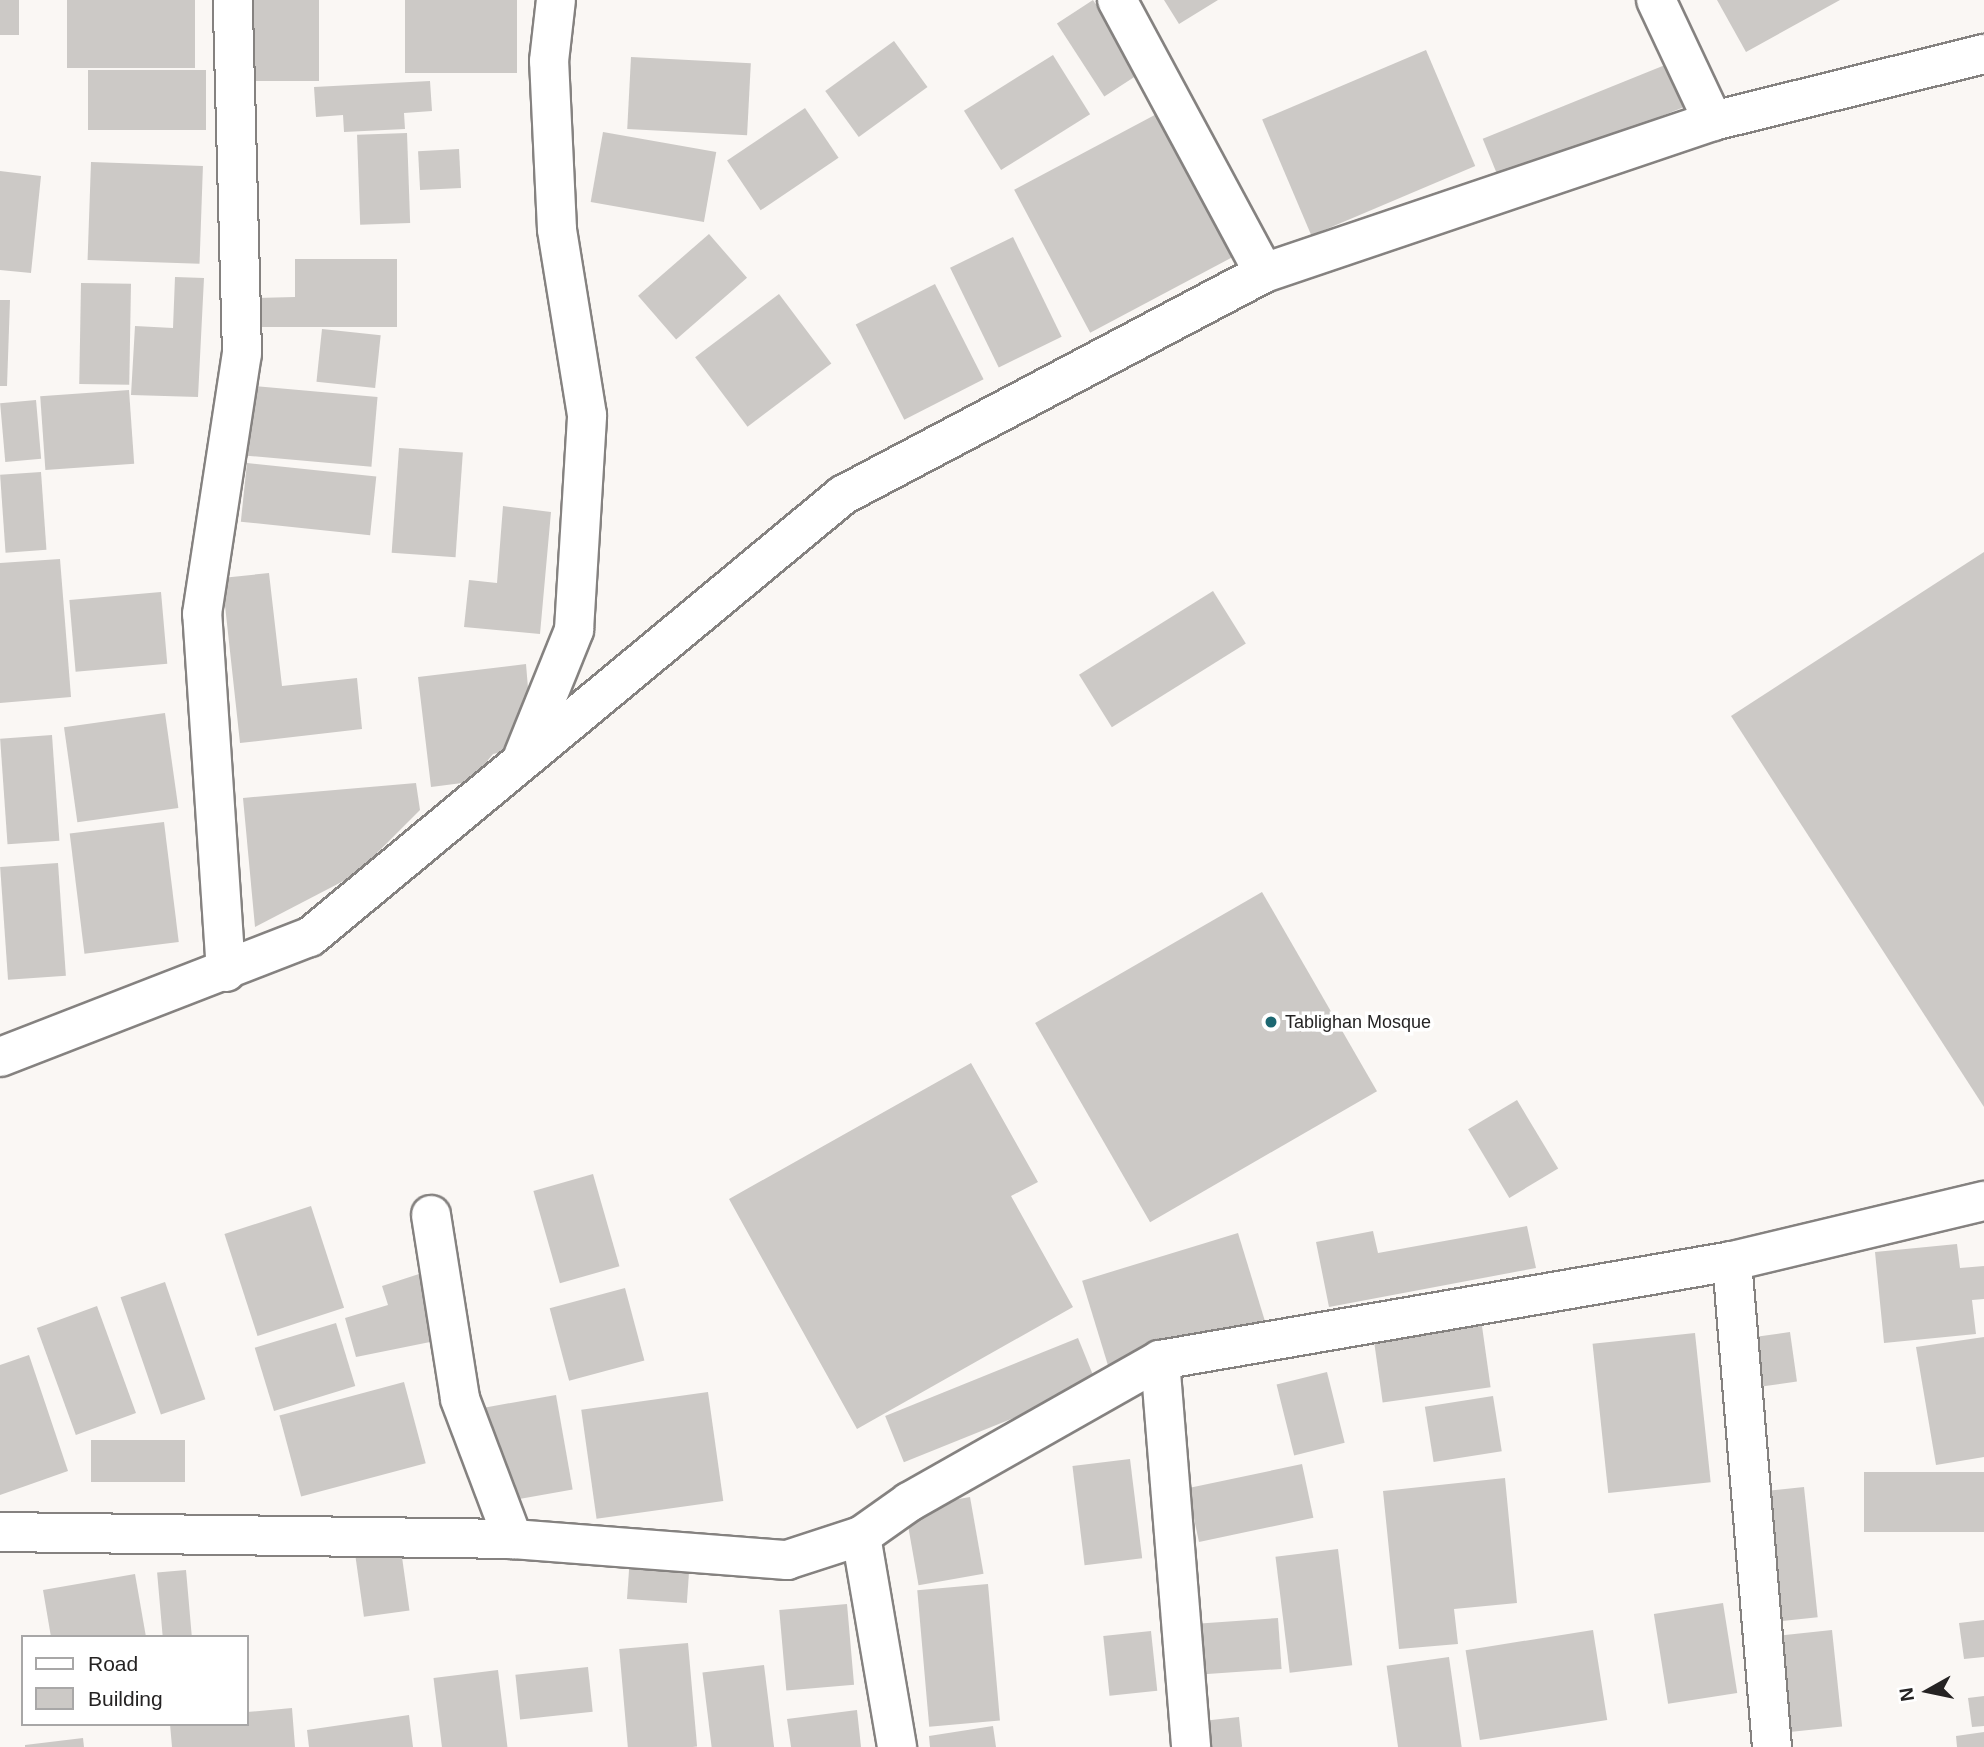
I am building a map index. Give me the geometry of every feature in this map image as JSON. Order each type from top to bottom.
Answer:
[{"type":"street","points":[[226,972],[202,614],[242,355],[233,0]]},
{"type":"street","points":[[522,760],[574,630],[587,415],[557,229],[549,61],[556,0]]},
{"type":"street","points":[[1117,0],[1264,273]]},
{"type":"street","points":[[1656,0],[1713,121]]},
{"type":"street","points":[[0,1058],[310,937],[843,495],[1264,273],[1713,121],[1984,54]]},
{"type":"street","points":[[0,1532],[513,1539],[788,1560],[861,1536],[909,1502],[1160,1360],[1732,1261],[1984,1201]]},
{"type":"street","points":[[431,1215],[460,1399],[513,1539]]},
{"type":"street","points":[[1732,1261],[1772,1747]]},
{"type":"street","points":[[1160,1360],[1191,1747]]},
{"type":"street","points":[[861,1536],[897,1747]]},
{"type":"building","points":[[0,0],[19,0],[19,35],[0,35]]},
{"type":"building","points":[[67,0],[195,0],[195,68],[67,68]]},
{"type":"building","points":[[250,0],[319,0],[319,81],[250,81]]},
{"type":"building","points":[[405,0],[517,0],[517,73],[405,73]]},
{"type":"building","points":[[1093,0],[1140,73],[1104,96],[1057,23]]},
{"type":"building","points":[[1164,0],[1218,0],[1179,24]]},
{"type":"building","points":[[1717,0],[1840,0],[1746,52]]},
{"type":"building","points":[[894,41],[928,87],[859,137],[825,91]]},
{"type":"building","points":[[1426,50],[1475,166],[1311,236],[1262,120]]},
{"type":"building","points":[[1053,55],[1090,114],[1001,170],[964,111]]},
{"type":"building","points":[[631,57],[751,63],[747,135],[627,129]]},
{"type":"building","points":[[1670,63],[1687,106],[1500,181],[1483,139]]},
{"type":"building","points":[[88,70],[206,70],[206,130],[88,130]]},
{"type":"building","points":[[430,81],[432,111],[404,113],[405,129],[344,132],[343,115],[316,117],[314,87]]},
{"type":"building","points":[[805,108],[839,158],[761,210],[727,161]]},
{"type":"building","points":[[1166,109],[1242,252],[1090,333],[1014,190]]},
{"type":"building","points":[[603,132],[716,152],[704,222],[591,202]]},
{"type":"building","points":[[407,133],[410,223],[360,225],[357,135]]},
{"type":"building","points":[[459,149],[461,188],[420,190],[418,151]]},
{"type":"building","points":[[91,162],[203,166],[200,264],[88,260]]},
{"type":"building","points":[[0,171],[41,176],[31,273],[0,270]]},
{"type":"building","points":[[709,234],[747,278],[676,339],[638,296]]},
{"type":"building","points":[[1013,237],[1062,337],[999,367],[950,268]]},
{"type":"building","points":[[295,259],[397,259],[397,327],[257,327],[256,298],[295,297]]},
{"type":"building","points":[[175,277],[204,278],[198,397],[131,395],[135,326],[173,328]]},
{"type":"building","points":[[81,283],[131,284],[129,385],[79,384]]},
{"type":"building","points":[[935,284],[984,379],[904,420],[856,324]]},
{"type":"building","points":[[779,294],[831,363],[748,427],[695,357]]},
{"type":"building","points":[[0,300],[10,300],[7,386],[0,386]]},
{"type":"building","points":[[322,329],[381,335],[375,388],[316,382]]},
{"type":"building","points":[[253,386],[378,397],[371,467],[247,456]]},
{"type":"building","points":[[129,390],[134,464],[45,470],[40,396]]},
{"type":"building","points":[[36,400],[41,459],[5,462],[0,403]]},
{"type":"building","points":[[399,448],[463,452],[456,557],[392,553]]},
{"type":"building","points":[[247,463],[376,477],[370,535],[241,522]]},
{"type":"building","points":[[41,472],[46,550],[6,553],[0,475]]},
{"type":"building","points":[[503,506],[551,512],[540,634],[464,627],[469,580],[497,583]]},
{"type":"building","points":[[1984,552],[1984,1107],[1731,716]]},
{"type":"building","points":[[60,559],[71,697],[0,703],[0,563]]},
{"type":"building","points":[[269,573],[282,686],[357,678],[362,729],[240,743],[222,578]]},
{"type":"building","points":[[1213,591],[1246,644],[1112,727],[1079,675]]},
{"type":"building","points":[[161,592],[167,664],[76,672],[69,600]]},
{"type":"building","points":[[526,664],[531,724],[514,749],[493,754],[470,782],[431,787],[418,677]]},
{"type":"building","points":[[165,713],[178,808],[77,822],[64,727]]},
{"type":"building","points":[[52,735],[59,841],[8,844],[0,739]]},
{"type":"building","points":[[416,783],[420,810],[355,875],[255,927],[243,798]]},
{"type":"building","points":[[164,822],[179,942],[84,954],[70,834]]},
{"type":"building","points":[[58,863],[66,976],[8,980],[0,867]]},
{"type":"building","points":[[1262,892],[1377,1091],[1150,1222],[1035,1023]]},
{"type":"building","points":[[971,1063],[1038,1182],[1011,1196],[1073,1307],[857,1429],[729,1199]]},
{"type":"building","points":[[1517,1100],[1558,1169],[1509,1198],[1468,1129]]},
{"type":"building","points":[[593,1174],[619,1266],[560,1283],[533,1191]]},
{"type":"building","points":[[311,1206],[344,1308],[258,1336],[224,1234]]},
{"type":"building","points":[[1527,1226],[1536,1268],[1329,1307],[1316,1242],[1373,1231],[1378,1253]]},
{"type":"building","points":[[1238,1233],[1265,1320],[1109,1368],[1082,1281]]},
{"type":"building","points":[[1957,1244],[1960,1268],[1984,1266],[1984,1299],[1972,1300],[1976,1334],[1884,1343],[1875,1252]]},
{"type":"building","points":[[419,1274],[440,1340],[356,1357],[345,1318],[388,1305],[382,1286]]},
{"type":"building","points":[[165,1282],[205,1399],[161,1415],[121,1297]]},
{"type":"building","points":[[625,1288],[644,1360],[569,1381],[550,1308]]},
{"type":"building","points":[[97,1306],[136,1413],[76,1435],[37,1328]]},
{"type":"building","points":[[1481,1319],[1491,1387],[1383,1402],[1373,1334]]},
{"type":"building","points":[[336,1323],[355,1386],[274,1411],[255,1348]]},
{"type":"building","points":[[1790,1332],[1797,1382],[1754,1387],[1747,1338]]},
{"type":"building","points":[[1695,1333],[1711,1482],[1608,1493],[1593,1344]]},
{"type":"building","points":[[1984,1337],[1984,1457],[1936,1465],[1916,1347]]},
{"type":"building","points":[[1078,1338],[1097,1384],[904,1462],[885,1416]]},
{"type":"building","points":[[29,1355],[68,1471],[0,1495],[0,1365]]},
{"type":"building","points":[[1327,1372],[1345,1443],[1294,1455],[1277,1385]]},
{"type":"building","points":[[404,1382],[426,1463],[301,1497],[279,1415]]},
{"type":"building","points":[[708,1392],[723,1501],[597,1519],[581,1410]]},
{"type":"building","points":[[556,1395],[573,1490],[501,1502],[484,1408]]},
{"type":"building","points":[[1493,1396],[1502,1451],[1434,1462],[1425,1407]]},
{"type":"building","points":[[91,1440],[185,1440],[185,1482],[91,1482]]},
{"type":"building","points":[[1130,1459],[1142,1558],[1085,1565],[1072,1466]]},
{"type":"building","points":[[1302,1464],[1313,1518],[1199,1542],[1188,1488]]},
{"type":"building","points":[[1864,1472],[1984,1472],[1984,1532],[1864,1532]]},
{"type":"building","points":[[1505,1478],[1517,1603],[1454,1609],[1458,1644],[1399,1649],[1383,1491]]},
{"type":"building","points":[[1804,1487],[1818,1617],[1780,1621],[1766,1491]]},
{"type":"building","points":[[970,1497],[984,1574],[919,1585],[905,1508]]},
{"type":"building","points":[[1338,1549],[1352,1665],[1290,1673],[1275,1557]]},
{"type":"building","points":[[401,1550],[409,1610],[364,1617],[355,1556]]},
{"type":"building","points":[[630,1556],[690,1560],[687,1603],[627,1599]]},
{"type":"building","points":[[186,1570],[192,1635],[163,1635],[157,1573]]},
{"type":"building","points":[[135,1574],[146,1635],[51,1635],[43,1590]]},
{"type":"building","points":[[988,1584],[1000,1720],[929,1727],[917,1590]]},
{"type":"building","points":[[1723,1603],[1737,1693],[1668,1704],[1654,1614]]},
{"type":"building","points":[[847,1604],[854,1685],[786,1691],[779,1610]]},
{"type":"building","points":[[1278,1618],[1282,1669],[1197,1675],[1193,1624]]},
{"type":"building","points":[[1984,1620],[1984,1657],[1964,1659],[1959,1623]]},
{"type":"building","points":[[1593,1630],[1607,1720],[1480,1740],[1466,1650]]},
{"type":"building","points":[[1832,1630],[1842,1726],[1787,1732],[1777,1636]]},
{"type":"building","points":[[1151,1631],[1157,1691],[1110,1696],[1103,1636]]},
{"type":"building","points":[[688,1643],[697,1747],[628,1747],[619,1649]]},
{"type":"building","points":[[1449,1657],[1462,1747],[1398,1747],[1387,1666]]},
{"type":"building","points":[[764,1665],[774,1747],[712,1747],[702,1673]]},
{"type":"building","points":[[588,1667],[593,1712],[520,1719],[515,1675]]},
{"type":"building","points":[[498,1670],[507,1747],[442,1747],[433,1678]]},
{"type":"building","points":[[1984,1696],[1984,1726],[1972,1727],[1968,1698]]},
{"type":"building","points":[[292,1708],[295,1747],[172,1747],[170,1726],[248,1726],[248,1712]]},
{"type":"building","points":[[857,1710],[861,1747],[791,1747],[787,1719]]},
{"type":"building","points":[[409,1715],[413,1747],[309,1747],[307,1730]]},
{"type":"building","points":[[1239,1717],[1242,1747],[1212,1747],[1209,1720]]},
{"type":"building","points":[[993,1726],[996,1747],[930,1747],[929,1736]]},
{"type":"building","points":[[1984,1732],[1984,1747],[1957,1747],[1956,1736]]},
{"type":"building","points":[[83,1738],[84,1747],[25,1747],[25,1745]]},
{"type":"place","name":"Tablighan Mosque","points":[[1271,1022]]}]
